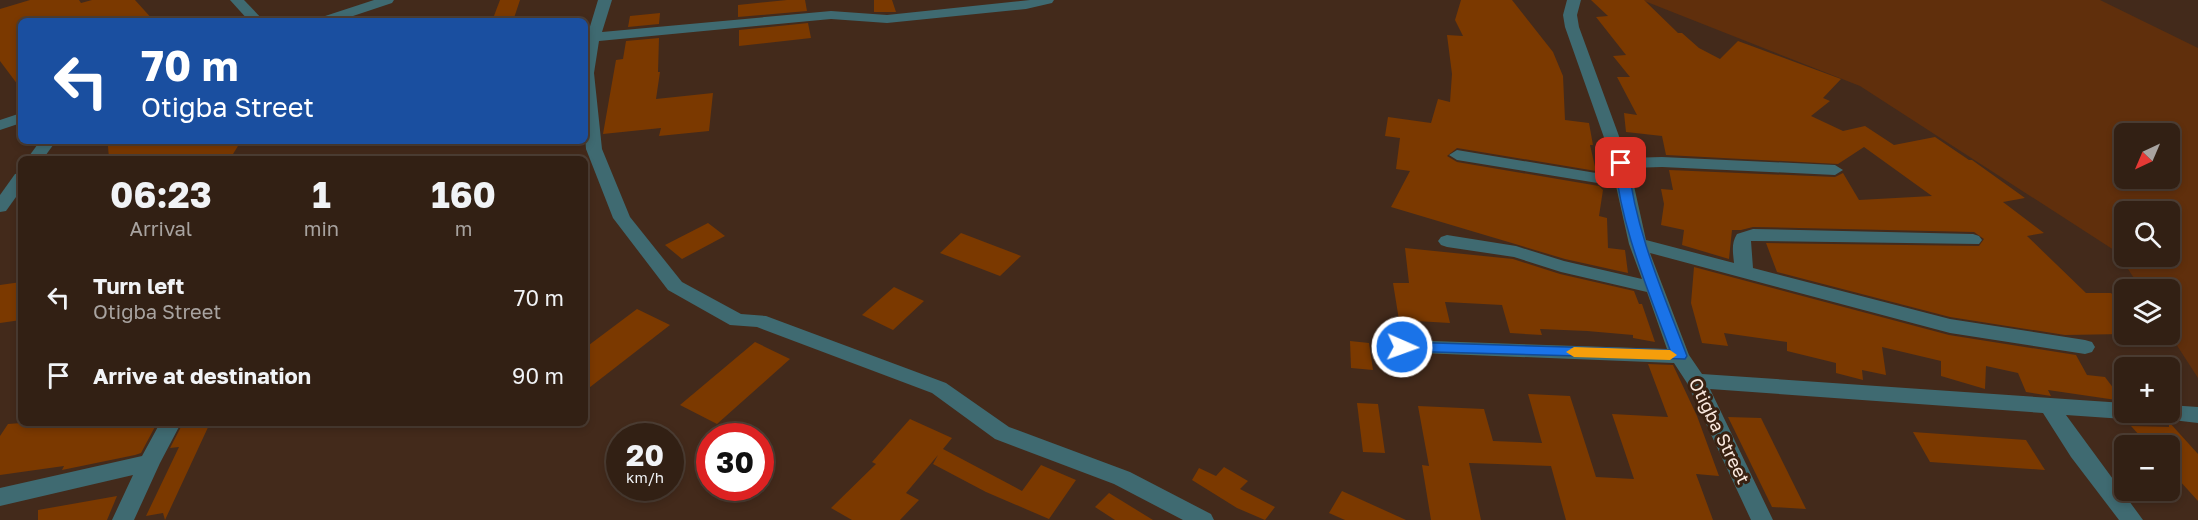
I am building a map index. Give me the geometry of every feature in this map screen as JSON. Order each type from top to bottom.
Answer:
[{"type":"street","points":[[237,0],[254,18]]},
{"type":"street","points":[[588,67],[593,37],[605,0]]},
{"type":"street","points":[[828,0],[831,15]]},
{"type":"street","points":[[593,37],[831,15],[887,19],[1026,5],[1047,0]]},
{"type":"street","name":"Otigba Street","points":[[1574,0],[1570,15],[1572,27],[1621,163],[1623,182],[1638,244],[1680,356],[1696,381],[1762,520]]},
{"type":"street","points":[[333,18],[383,2]]},
{"type":"street","points":[[375,18],[383,2]]},
{"type":"street","points":[[588,84],[594,149],[622,218],[675,286],[736,320],[759,321],[939,388],[1002,433],[1122,478],[1203,520]]},
{"type":"street","points":[[0,125],[18,119]]},
{"type":"street","points":[[1457,155],[1623,182]]},
{"type":"street","points":[[1621,163],[1662,162],[1835,170]]},
{"type":"street","points":[[0,207],[18,182]]},
{"type":"street","points":[[1744,272],[1741,248],[1743,238],[1753,235],[1973,240]]},
{"type":"street","points":[[1447,241],[1516,252],[1561,266],[1655,288]]},
{"type":"street","points":[[1638,244],[1950,326],[2085,347]]},
{"type":"street","points":[[1402,347],[1680,356]]},
{"type":"street","points":[[1696,381],[2114,410]]},
{"type":"street","points":[[2049,406],[2079,451],[2132,520]]},
{"type":"street","points":[[2180,414],[2198,415]]},
{"type":"street","points":[[123,520],[149,463],[169,426]]},
{"type":"street","points":[[0,497],[149,463]]},
{"type":"shaded area","points":[[1642,0],[2100,0],[2198,48],[2198,378],[2177,345],[2180,345],[2180,279],[2135,279],[2127,267],[2180,267],[2180,201],[2114,201],[2114,250],[1860,86]]},
{"type":"building","points":[[30,0],[79,0],[81,3],[92,0],[135,0],[151,18],[18,18],[18,85],[0,61],[0,9]]},
{"type":"building","points":[[500,0],[520,0],[514,18],[493,18]]},
{"type":"building","points":[[805,0],[807,11],[738,17],[738,5]]},
{"type":"building","points":[[874,0],[892,0],[896,12],[874,12]]},
{"type":"building","points":[[1461,0],[1512,0],[1553,52],[1563,76],[1565,120],[1589,123],[1593,145],[1590,145],[1596,171],[1457,148],[1447,156],[1457,162],[1599,186],[1603,190],[1599,216],[1607,218],[1608,248],[1625,250],[1628,273],[1565,259],[1391,207],[1410,171],[1396,169],[1400,138],[1385,136],[1388,117],[1431,123],[1438,99],[1450,102],[1452,74],[1447,35],[1463,36],[1455,20]]},
{"type":"building","points":[[1591,0],[1644,0],[1678,33],[1682,33],[1699,48],[1720,59],[1738,41],[1841,79],[1823,98],[1830,101],[1811,116],[1843,131],[1865,126],[1894,145],[1935,137],[1972,160],[2025,198],[2003,202],[2044,233],[2027,236],[2086,293],[2111,293],[2114,296],[2114,334],[2065,335],[1950,317],[1777,272],[1766,243],[1979,246],[1984,239],[1974,232],[1753,227],[1732,230],[1729,259],[1682,245],[1684,230],[1661,225],[1664,204],[1661,189],[1673,190],[1669,170],[1835,177],[1843,173],[1859,200],[1932,196],[1864,147],[1838,164],[1666,155],[1662,136],[1626,132],[1624,113],[1637,115],[1617,77],[1630,77],[1613,56],[1626,55],[1596,17],[1608,16]]},
{"type":"building","points":[[660,13],[659,24],[628,27],[630,16]]},
{"type":"building","points":[[808,23],[811,38],[739,46],[739,30]]},
{"type":"building","points":[[659,38],[658,72],[660,72],[656,99],[713,93],[709,131],[659,136],[661,128],[603,134],[616,60],[623,59],[626,41]]},
{"type":"building","points":[[239,144],[232,156],[109,156],[108,146]]},
{"type":"building","points":[[708,223],[725,236],[682,259],[665,245]]},
{"type":"building","points":[[961,233],[1021,256],[1000,276],[940,253]]},
{"type":"building","points":[[1405,248],[1513,259],[1560,274],[1634,291],[1639,304],[1642,304],[1655,342],[1633,338],[1633,335],[1587,331],[1540,329],[1542,335],[1510,333],[1502,305],[1445,302],[1450,323],[1399,320],[1393,283],[1409,283]]},
{"type":"building","points":[[1694,267],[1949,335],[2076,355],[2087,375],[2105,377],[2114,389],[2114,400],[2048,390],[2051,396],[2026,392],[2018,373],[1986,366],[1985,389],[1941,376],[1941,361],[1882,347],[1886,375],[1862,370],[1863,380],[1836,373],[1836,363],[1787,351],[1787,342],[1724,333],[1728,346],[1702,343],[1691,303]]},
{"type":"building","points":[[18,282],[18,320],[0,323],[0,285]]},
{"type":"building","points":[[894,287],[924,301],[893,330],[862,315]]},
{"type":"building","points":[[637,309],[670,325],[588,389],[588,346]]},
{"type":"building","points":[[1350,341],[1369,343],[1373,370],[1351,368]]},
{"type":"building","points":[[755,342],[790,359],[718,423],[680,405]]},
{"type":"building","points":[[1648,364],[1673,365],[1697,416],[1719,476],[1696,474],[1713,520],[1566,520],[1551,466],[1469,463],[1481,520],[1431,520],[1422,465],[1429,466],[1418,406],[1484,409],[1493,441],[1542,443],[1528,394],[1570,396],[1596,477],[1634,479],[1612,414],[1668,417]]},
{"type":"building","points":[[1357,403],[1378,404],[1385,453],[1363,452]]},
{"type":"building","points":[[1728,417],[1761,418],[1806,509],[1772,507]]},
{"type":"building","points":[[910,419],[952,438],[943,449],[1022,491],[1041,465],[1076,480],[1049,519],[986,492],[933,464],[938,455],[906,493],[919,500],[900,520],[852,520],[831,508],[876,464],[872,462]]},
{"type":"building","points":[[18,423],[18,426],[155,426],[141,453],[135,455],[62,470],[64,466],[0,475],[0,436],[8,424]]},
{"type":"building","points":[[2170,423],[2198,454],[2198,501],[2180,481],[2180,435],[2139,435],[2131,426],[2169,427]]},
{"type":"building","points":[[181,426],[209,426],[165,520],[163,513],[146,516],[179,447],[170,448]]},
{"type":"building","points":[[1913,432],[2026,440],[2045,470],[1930,462]]},
{"type":"building","points":[[1224,467],[1248,481],[1240,489],[1275,507],[1265,520],[1237,508],[1192,480],[1199,468],[1216,476]]},
{"type":"building","points":[[1342,491],[1406,520],[1345,520],[1329,513]]},
{"type":"building","points":[[1109,493],[1153,520],[1115,520],[1095,507]]},
{"type":"building","points":[[117,496],[107,520],[38,520],[38,510]]},
{"type":"slow traffic","points":[[1574,352],[1670,355]]},
{"type":"route","points":[[1402,347],[1680,356],[1638,244],[1623,182],[1621,163]]}]
